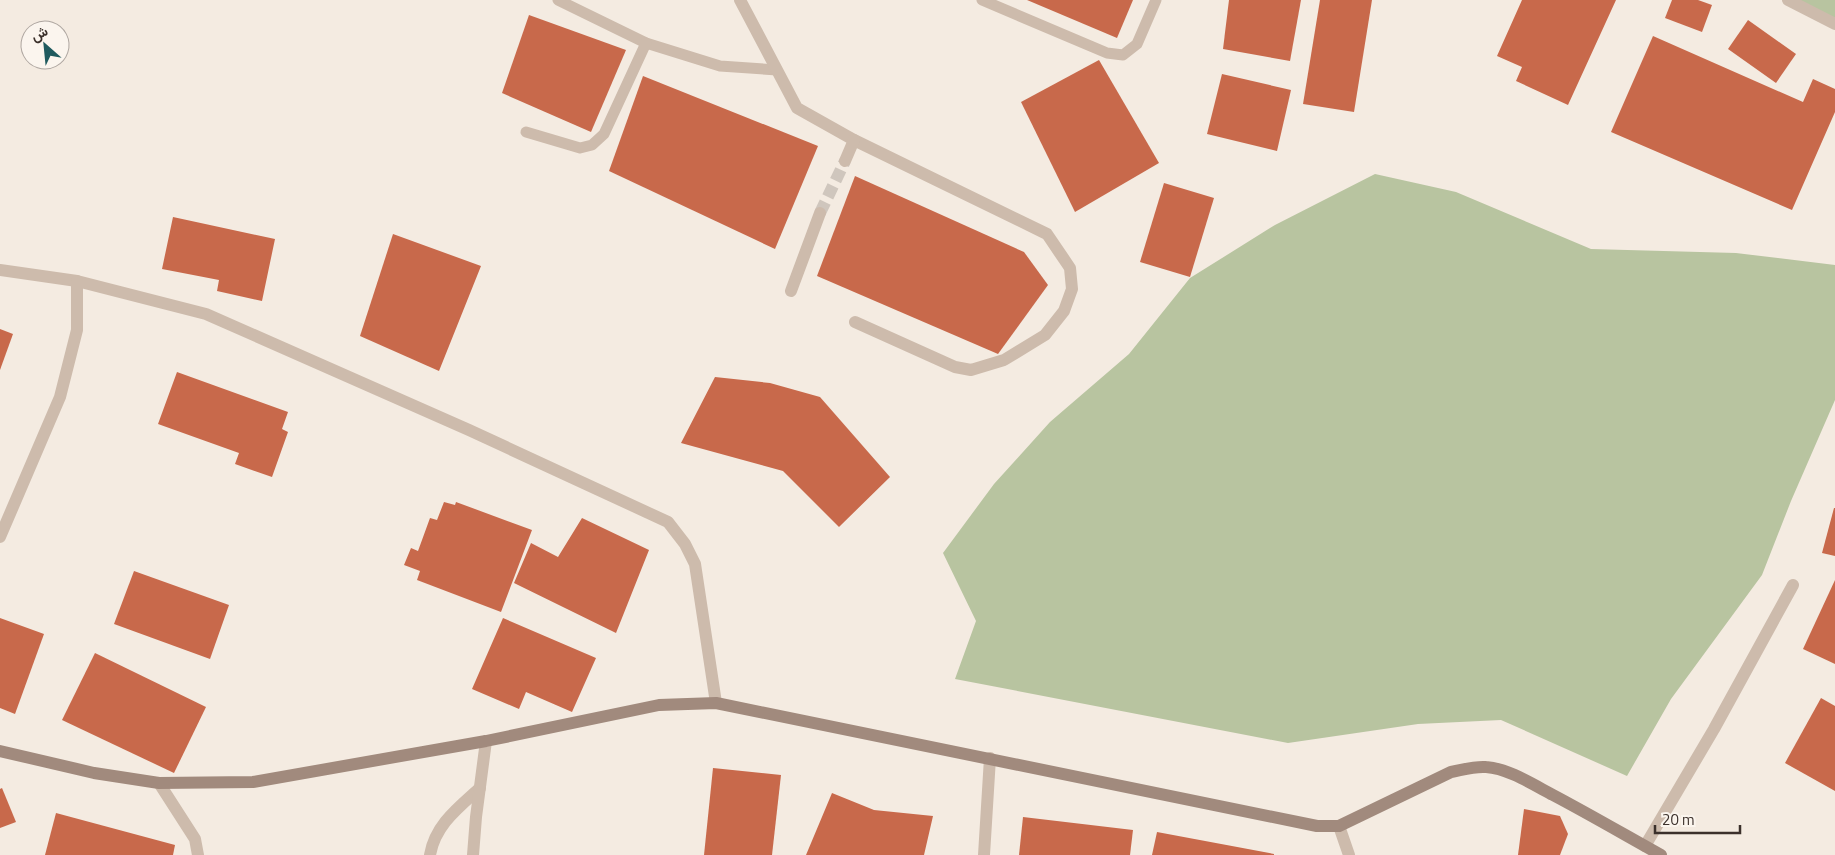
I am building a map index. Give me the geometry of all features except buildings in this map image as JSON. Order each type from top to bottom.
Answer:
[{"type":"street","points":[[740,0],[797,108],[854,140],[1047,234],[1070,268],[1072,289],[1064,311],[1045,335],[1004,360],[970,370],[955,367],[855,322]]},
{"type":"street","points":[[1788,0],[1835,24]]},
{"type":"street","points":[[845,161],[854,140]]},
{"type":"street","points":[[791,291],[820,213]]},
{"type":"street","points":[[0,270],[76,281],[206,314],[468,430],[668,522],[685,544],[696,564],[716,703]]},
{"type":"street","points":[[0,537],[60,397],[77,330],[76,281]]},
{"type":"street","points":[[1645,846],[1714,729],[1793,584]]},
{"type":"street","points":[[0,751],[94,772],[159,783],[253,782],[486,741],[659,705],[716,703],[1317,826],[1338,826],[1452,772],[1486,767],[1510,774],[1533,784],[1616,828],[1661,855]]},
{"type":"street","points":[[473,855],[486,741]]},
{"type":"street","points":[[984,855],[990,758]]},
{"type":"street","points":[[159,783],[195,839],[198,855]]},
{"type":"street","points":[[430,855],[432,841],[446,819],[480,788]]},
{"type":"street","points":[[1338,826],[1349,855]]},
{"type":"lane","points":[[558,0],[646,43],[720,66],[777,70]]},
{"type":"lane","points":[[982,0],[1107,53],[1123,55],[1137,44],[1156,0]]},
{"type":"lane","points":[[526,132],[580,148],[592,145],[604,134],[646,43]]},
{"type":"green space","points":[[1785,0],[1835,0],[1835,26]]},
{"type":"green space","points":[[1375,174],[1456,192],[1591,249],[1736,253],[1835,265],[1835,400],[1791,501],[1762,575],[1671,699],[1627,776],[1501,720],[1418,724],[1288,743],[955,679],[976,621],[943,553],[994,484],[1050,422],[1129,354],[1190,278],[1275,225]]},
{"type":"tunnel","points":[[820,213],[845,161]]}]
